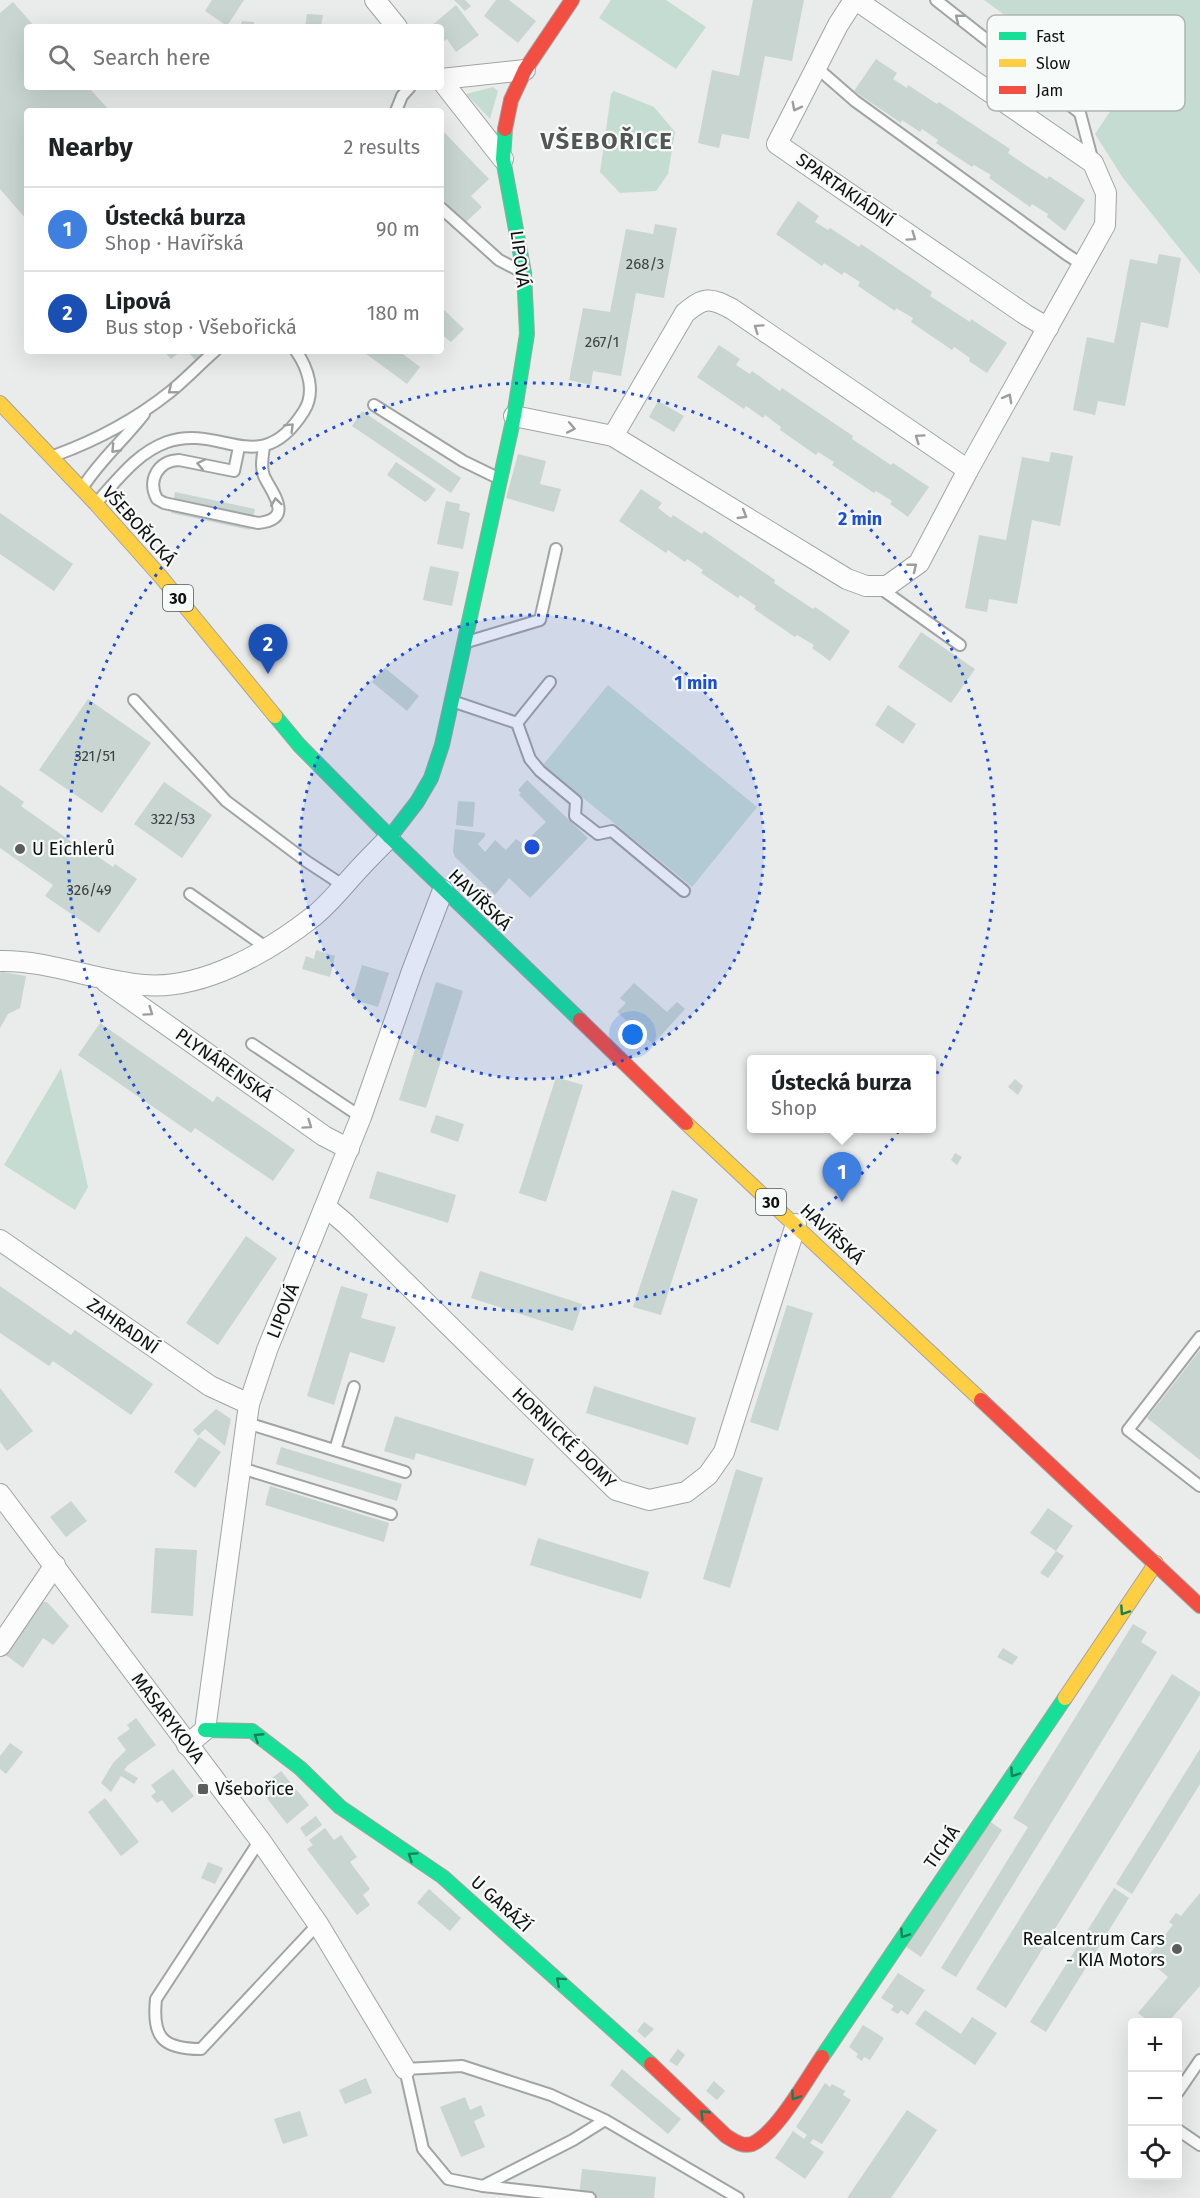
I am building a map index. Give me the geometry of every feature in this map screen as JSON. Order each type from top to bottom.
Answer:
[{"type":"street","points":[[375,0],[395,24]]},
{"type":"street","name":"LIPOVÁ","points":[[390,837],[417,802],[431,778],[442,745],[514,416],[526,334],[524,273],[503,159],[503,141],[512,100],[525,70],[572,0]]},
{"type":"street","name":"SPARTAKIÁDNÍ","points":[[987,90],[855,0],[838,25],[777,144],[1048,328]]},
{"type":"street","points":[[444,79],[525,70]]},
{"type":"street","points":[[444,83],[503,159]]},
{"type":"street","name":"SPARTAKIÁDNÍ","points":[[1017,111],[1093,163]]},
{"type":"street","points":[[514,416],[613,436],[847,579],[866,586],[887,585],[920,563],[968,470],[1105,225],[1106,193],[1093,163]]},
{"type":"street","points":[[613,436],[685,312],[695,304],[708,299],[732,309],[968,470]]},
{"type":"street","name":"VŠEBOŘICKÁ","points":[[0,403],[96,504],[161,577],[299,745],[390,837]]},
{"type":"street","name":"PLYNÁRENSKÁ","points":[[0,961],[20,961],[145,985],[192,982],[236,965],[267,948],[315,916],[390,837]]},
{"type":"street","name":"HAVÍŘSKÁ","points":[[390,837],[673,1110],[1200,1606]]},
{"type":"street","name":"LIPOVÁ","points":[[205,1730],[249,1404],[267,1350],[361,1118],[443,890]]},
{"type":"street","name":"PLYNÁRENSKÁ","points":[[101,978],[324,1136],[349,1149]]},
{"type":"street","name":"HORNICKÉ DOMY","points":[[326,1207],[616,1490],[649,1500],[686,1492],[708,1475],[724,1452],[796,1224]]},
{"type":"street","name":"ZAHRADNÍ","points":[[0,1240],[210,1386],[249,1404]]},
{"type":"street","name":"MASARYKOVA","points":[[0,1494],[260,1840],[318,1924],[405,2070]]},
{"type":"street","name":"TICHÁ","points":[[751,2144],[775,2126],[1156,1563]]},
{"type":"street","points":[[0,1646],[55,1565]]},
{"type":"street","points":[[187,1745],[205,1730]]},
{"type":"street","name":"U GARÁŽÍ","points":[[205,1730],[252,1731],[300,1768],[340,1807],[443,1877],[664,2075],[726,2136],[739,2144],[751,2144]]},
{"type":"lane","points":[[936,0],[987,40]]},
{"type":"lane","points":[[816,67],[855,101],[1083,264]]},
{"type":"lane","points":[[397,108],[407,90]]},
{"type":"lane","points":[[1077,111],[1080,113],[1093,163]]},
{"type":"lane","points":[[444,211],[499,260],[524,273]]},
{"type":"lane","points":[[50,458],[87,444],[148,409],[212,354]]},
{"type":"lane","points":[[96,504],[133,462],[168,442],[196,438],[255,448],[277,440],[306,408],[309,397],[308,375],[298,354]]},
{"type":"lane","points":[[374,405],[463,461],[500,479]]},
{"type":"lane","points":[[82,490],[148,409]]},
{"type":"lane","points":[[239,447],[234,471],[179,460],[170,460],[163,464],[154,477],[153,485],[157,499],[176,506],[267,522],[274,518],[278,501],[263,474],[264,446]]},
{"type":"lane","points":[[464,644],[540,620],[556,549]]},
{"type":"lane","points":[[877,586],[960,645]]},
{"type":"lane","points":[[517,723],[550,682]]},
{"type":"lane","points":[[134,700],[226,801],[306,861],[344,886]]},
{"type":"lane","points":[[452,701],[517,723]]},
{"type":"lane","points":[[517,723],[530,759],[576,801],[575,816],[598,834],[612,831],[684,891]]},
{"type":"lane","points":[[190,894],[267,948]]},
{"type":"lane","points":[[252,1044],[361,1118]]},
{"type":"lane","points":[[1200,1337],[1128,1430],[1200,1486]]},
{"type":"lane","points":[[335,1450],[354,1387]]},
{"type":"lane","points":[[247,1424],[405,1472]]},
{"type":"lane","points":[[241,1468],[390,1514]]},
{"type":"lane","points":[[260,1840],[156,1999],[154,2022],[161,2037],[180,2049],[201,2049],[318,1924]]},
{"type":"lane","points":[[1182,2086],[1200,2060]]},
{"type":"lane","points":[[590,2198],[483,2186],[448,2179],[423,2149],[405,2070],[462,2066],[551,2095],[605,2120],[738,2198]]},
{"type":"lane","points":[[483,2186],[573,2140],[605,2120]]},
{"type":"lane","points":[[1182,2133],[1200,2145]]},
{"type":"green space","points":[[611,0],[666,0],[706,27],[676,69],[599,18]]},
{"type":"green space","points":[[984,0],[1200,0],[1200,274],[1123,178],[1095,134],[1110,111],[1185,111],[1185,15],[1005,15]]},
{"type":"green space","points":[[493,87],[498,91],[490,119],[466,94]]},
{"type":"green space","points":[[614,91],[654,107],[675,132],[668,174],[656,191],[620,193],[600,172],[611,94]]},
{"type":"green space","points":[[608,685],[757,807],[692,887],[543,765]]},
{"type":"green space","points":[[61,1068],[88,1187],[75,1210],[4,1165]]},
{"type":"building","points":[[212,0],[244,0],[228,24],[224,24],[205,11]]},
{"type":"building","points":[[454,0],[465,0],[471,6],[465,11]]},
{"type":"building","points":[[496,0],[509,0],[536,21],[518,43],[484,16]]},
{"type":"building","points":[[753,0],[804,0],[792,61],[765,56],[749,139],[722,134],[719,148],[698,143],[712,70],[739,76]]},
{"type":"building","points":[[13,2],[32,24],[24,24],[24,90],[91,90],[107,108],[24,108],[24,217],[0,189],[0,13]]},
{"type":"building","points":[[456,5],[479,35],[456,52],[447,39],[444,42],[444,24],[434,24]]},
{"type":"building","points":[[307,14],[323,15],[321,24],[305,24]]},
{"type":"building","points":[[242,21],[254,22],[254,24],[241,24]]},
{"type":"building","points":[[876,59],[897,73],[893,79],[907,88],[908,85],[937,104],[939,102],[1010,149],[1008,153],[1024,164],[1047,179],[1049,176],[1085,200],[1065,231],[1047,217],[1048,214],[1032,204],[1030,207],[989,178],[991,175],[974,165],[972,167],[936,143],[938,140],[922,129],[920,132],[902,120],[901,123],[854,91]]},
{"type":"building","points":[[444,132],[489,179],[471,196],[482,207],[466,222],[444,203]]},
{"type":"building","points":[[798,201],[819,216],[815,222],[828,230],[830,228],[859,247],[861,244],[932,292],[930,296],[1007,343],[987,373],[954,347],[952,350],[911,322],[913,318],[896,308],[895,311],[858,286],[860,282],[844,272],[842,275],[824,263],[822,266],[776,234]]},
{"type":"building","points":[[655,224],[677,228],[664,298],[636,293],[621,376],[593,371],[591,385],[569,380],[583,308],[610,312],[626,229],[653,234]]},
{"type":"building","points":[[1159,254],[1181,258],[1168,328],[1141,322],[1125,406],[1098,401],[1095,415],[1073,410],[1087,337],[1114,343],[1130,259],[1157,264]]},
{"type":"building","points":[[444,310],[464,329],[451,342],[444,336]]},
{"type":"building","points":[[719,345],[740,359],[736,365],[750,374],[752,371],[780,391],[782,388],[853,436],[852,439],[929,487],[908,517],[890,504],[892,501],[876,491],[874,493],[832,465],[834,462],[818,452],[816,455],[780,430],[781,427],[765,415],[763,418],[746,406],[744,409],[697,377]]},
{"type":"building","points":[[167,354],[177,354],[171,359]]},
{"type":"building","points":[[190,354],[222,354],[204,369]]},
{"type":"building","points":[[366,354],[403,354],[420,367],[407,384]]},
{"type":"building","points":[[658,401],[684,416],[674,432],[649,417]]},
{"type":"building","points":[[362,411],[461,478],[451,493],[352,426]]},
{"type":"building","points":[[1051,452],[1073,456],[1060,526],[1032,520],[1017,604],[989,599],[987,612],[965,608],[979,535],[1006,540],[1022,457],[1049,462]]},
{"type":"building","points":[[518,454],[546,461],[540,484],[561,489],[554,512],[506,498]]},
{"type":"building","points":[[396,462],[436,489],[429,499],[425,502],[387,475]]},
{"type":"building","points":[[641,489],[662,503],[658,508],[671,518],[673,515],[702,534],[704,531],[775,580],[774,583],[850,631],[830,661],[812,648],[814,645],[797,635],[795,637],[754,609],[756,606],[740,595],[738,598],[701,573],[703,570],[687,559],[685,562],[668,550],[666,553],[619,521]]},
{"type":"building","points":[[175,492],[255,509],[250,530],[171,513]]},
{"type":"building","points":[[446,501],[460,504],[459,510],[470,513],[463,549],[437,544]]},
{"type":"building","points":[[0,513],[73,564],[54,591],[0,554]]},
{"type":"building","points":[[430,566],[459,572],[452,606],[423,600]]},
{"type":"building","points":[[921,632],[975,669],[951,703],[898,667]]},
{"type":"building","points":[[385,668],[419,696],[407,711],[372,682]]},
{"type":"building","points":[[88,699],[151,743],[102,813],[39,770]]},
{"type":"building","points":[[888,705],[916,724],[903,744],[875,725]]},
{"type":"building","points":[[527,780],[588,838],[530,898],[509,878],[495,895],[455,857],[453,852],[455,829],[485,833],[478,844],[485,852],[495,840],[506,850],[516,839],[523,844],[546,822],[519,795],[521,793],[518,790]]},
{"type":"building","points":[[164,782],[212,815],[182,858],[134,824]]},
{"type":"building","points":[[0,785],[24,802],[21,806],[79,847],[81,845],[113,867],[115,864],[137,879],[99,933],[45,896],[53,885],[0,848]]},
{"type":"building","points":[[458,801],[475,802],[473,827],[456,825]]},
{"type":"building","points":[[316,950],[335,956],[330,977],[302,969],[306,956],[314,959]]},
{"type":"building","points":[[362,965],[389,973],[378,1007],[352,999]]},
{"type":"building","points":[[0,973],[26,976],[20,1008],[8,1014],[0,1028]]},
{"type":"building","points":[[436,982],[463,991],[426,1108],[399,1100]]},
{"type":"building","points":[[634,983],[667,1012],[677,1002],[685,1009],[653,1044],[617,1012],[626,1003],[620,998]]},
{"type":"building","points":[[100,1023],[213,1102],[217,1096],[295,1150],[273,1181],[195,1128],[191,1133],[78,1055]]},
{"type":"building","points":[[556,1077],[583,1085],[546,1202],[519,1193]]},
{"type":"building","points":[[1015,1079],[1023,1086],[1018,1095],[1008,1087]]},
{"type":"building","points":[[436,1115],[464,1124],[458,1142],[430,1132]]},
{"type":"building","points":[[955,1153],[962,1157],[957,1165],[951,1160]]},
{"type":"building","points":[[377,1171],[456,1195],[448,1223],[369,1198]]},
{"type":"building","points":[[672,1190],[698,1199],[661,1315],[633,1307]]},
{"type":"building","points":[[246,1236],[277,1258],[218,1345],[186,1323]]},
{"type":"building","points":[[480,1271],[582,1304],[573,1331],[471,1298]]},
{"type":"building","points":[[0,1286],[71,1335],[75,1330],[153,1384],[131,1415],[53,1361],[49,1366],[0,1333]]},
{"type":"building","points":[[341,1286],[368,1294],[361,1318],[396,1327],[384,1363],[350,1352],[334,1405],[307,1396]]},
{"type":"building","points":[[787,1305],[813,1313],[778,1431],[750,1422]]},
{"type":"building","points":[[1200,1350],[1200,1460],[1147,1418]]},
{"type":"building","points":[[594,1386],[696,1418],[688,1445],[586,1413]]},
{"type":"building","points":[[0,1388],[33,1431],[7,1451],[0,1442]]},
{"type":"building","points":[[216,1409],[231,1419],[225,1446],[205,1429],[198,1436],[193,1430]]},
{"type":"building","points":[[395,1416],[534,1459],[526,1486],[416,1453],[414,1460],[384,1451]]},
{"type":"building","points":[[199,1437],[221,1452],[195,1488],[174,1472]]},
{"type":"building","points":[[281,1447],[402,1484],[397,1501],[276,1464]]},
{"type":"building","points":[[736,1469],[763,1478],[730,1588],[703,1579]]},
{"type":"building","points":[[270,1486],[389,1523],[384,1542],[265,1505]]},
{"type":"building","points":[[71,1501],[87,1521],[66,1537],[50,1517]]},
{"type":"building","points":[[1048,1508],[1073,1526],[1056,1551],[1030,1533]]},
{"type":"building","points":[[538,1538],[649,1572],[641,1599],[530,1565]]},
{"type":"building","points":[[155,1548],[197,1550],[193,1616],[151,1613]]},
{"type":"building","points":[[1056,1551],[1064,1556],[1048,1578],[1040,1573]]},
{"type":"building","points":[[39,1602],[47,1602],[69,1626],[53,1645],[43,1638],[23,1668],[3,1653]]},
{"type":"building","points":[[1133,1624],[1147,1632],[1141,1642],[1157,1652],[956,1977],[941,1968],[1028,1827],[1013,1818]]},
{"type":"building","points":[[1003,1648],[1018,1657],[1012,1665],[997,1657]]},
{"type":"building","points":[[1172,1674],[1200,1692],[1200,1695],[1006,2008],[976,1989]]},
{"type":"building","points":[[136,1718],[156,1745],[124,1770],[138,1778],[134,1784],[121,1776],[111,1792],[101,1783],[113,1763],[126,1750],[117,1738],[130,1729],[127,1725]]},
{"type":"building","points":[[10,1743],[23,1752],[6,1774],[0,1769],[0,1756]]},
{"type":"building","points":[[1200,1749],[1200,1784],[1132,1894],[1116,1884]]},
{"type":"building","points":[[173,1769],[194,1796],[172,1813],[162,1800],[157,1803],[151,1796],[156,1792],[151,1785]]},
{"type":"building","points":[[281,1771],[309,1805],[287,1824],[259,1788]]},
{"type":"building","points":[[105,1798],[139,1842],[121,1856],[88,1812]]},
{"type":"building","points":[[316,1816],[322,1825],[306,1837],[300,1828]]},
{"type":"building","points":[[988,1820],[1002,1830],[921,1957],[906,1947]]},
{"type":"building","points":[[325,1828],[334,1840],[341,1835],[357,1857],[350,1862],[370,1889],[363,1895],[370,1905],[357,1915],[307,1849],[313,1845],[309,1840]]},
{"type":"building","points":[[208,1862],[223,1868],[215,1884],[201,1878]]},
{"type":"building","points":[[1114,1888],[1129,1898],[1046,2032],[1030,2022]]},
{"type":"building","points":[[429,1889],[461,1918],[450,1931],[417,1903]]},
{"type":"building","name":"Realcentrum Cars - KIA Motors","points":[[1200,1893],[1200,1986],[1172,2018],[1145,2018],[1138,2013],[1168,1977],[1146,1958],[1162,1939],[1160,1937],[1163,1933],[1165,1935],[1173,1925],[1169,1922],[1176,1913],[1181,1916]]},
{"type":"building","points":[[898,1973],[925,1990],[908,2015],[901,2010],[898,2014],[891,2010],[894,2006],[881,1998]]},
{"type":"building","points":[[925,2010],[961,2034],[972,2017],[997,2033],[975,2065],[915,2024]]},
{"type":"building","points":[[644,2022],[654,2029],[645,2038],[637,2031]]},
{"type":"building","points":[[863,2025],[884,2038],[870,2060],[864,2057],[862,2061],[856,2057],[858,2054],[849,2047]]},
{"type":"building","points":[[678,2049],[685,2055],[677,2066],[669,2061]]},
{"type":"building","points":[[622,2069],[681,2119],[668,2134],[610,2085]]},
{"type":"building","points":[[366,2078],[372,2093],[345,2104],[339,2090]]},
{"type":"building","points":[[714,2081],[725,2091],[717,2100],[706,2091]]},
{"type":"building","points":[[825,2083],[830,2087],[832,2084],[845,2091],[843,2095],[851,2100],[822,2144],[813,2139],[810,2143],[824,2152],[805,2179],[775,2158],[793,2131],[804,2139],[807,2135],[796,2127]]},
{"type":"building","points":[[465,2097],[470,2110],[481,2105],[485,2116],[474,2121],[485,2147],[461,2157],[440,2107]]},
{"type":"building","points":[[907,2110],[937,2130],[891,2198],[847,2198]]},
{"type":"building","points":[[300,2111],[308,2136],[283,2144],[274,2119]]},
{"type":"building","points":[[582,2169],[656,2177],[654,2198],[579,2198]]},
{"type":"traffic: fast","points":[[390,837],[417,802],[431,778],[442,745],[514,416],[527,334],[524,273],[503,159],[505,129]]},
{"type":"traffic: fast","points":[[275,716],[299,745],[390,837],[580,1020]]},
{"type":"traffic: fast","points":[[822,2057],[1065,1698]]},
{"type":"traffic: fast","points":[[205,1730],[252,1731],[300,1768],[340,1807],[443,1877],[651,2064]]},
{"type":"traffic: slow","points":[[0,403],[96,504],[161,577],[275,716]]},
{"type":"traffic: slow","points":[[686,1123],[981,1400]]},
{"type":"traffic: slow","points":[[1065,1698],[1156,1563]]},
{"type":"traffic: jam","points":[[505,129],[511,100],[525,70],[572,0]]},
{"type":"traffic: jam","points":[[580,1020],[686,1123]]},
{"type":"traffic: jam","points":[[981,1400],[1200,1606]]},
{"type":"traffic: jam","points":[[651,2064],[726,2136],[738,2143],[748,2145],[762,2138],[781,2118],[822,2057]]},
{"type":"place","name":"Lipová","points":[[268,674]]},
{"type":"place","name":"U Eichlerů","points":[[20,849]]},
{"type":"place","name":"Ústecká burza","points":[[842,1202]]},
{"type":"place","name":"Všebořice","points":[[203,1789]]},
{"type":"place","name":"Realcentrum Cars - KIA Motors","points":[[1177,1949]]},
{"type":"district","name":"VŠEBOŘICE","points":[[607,141]]}]
